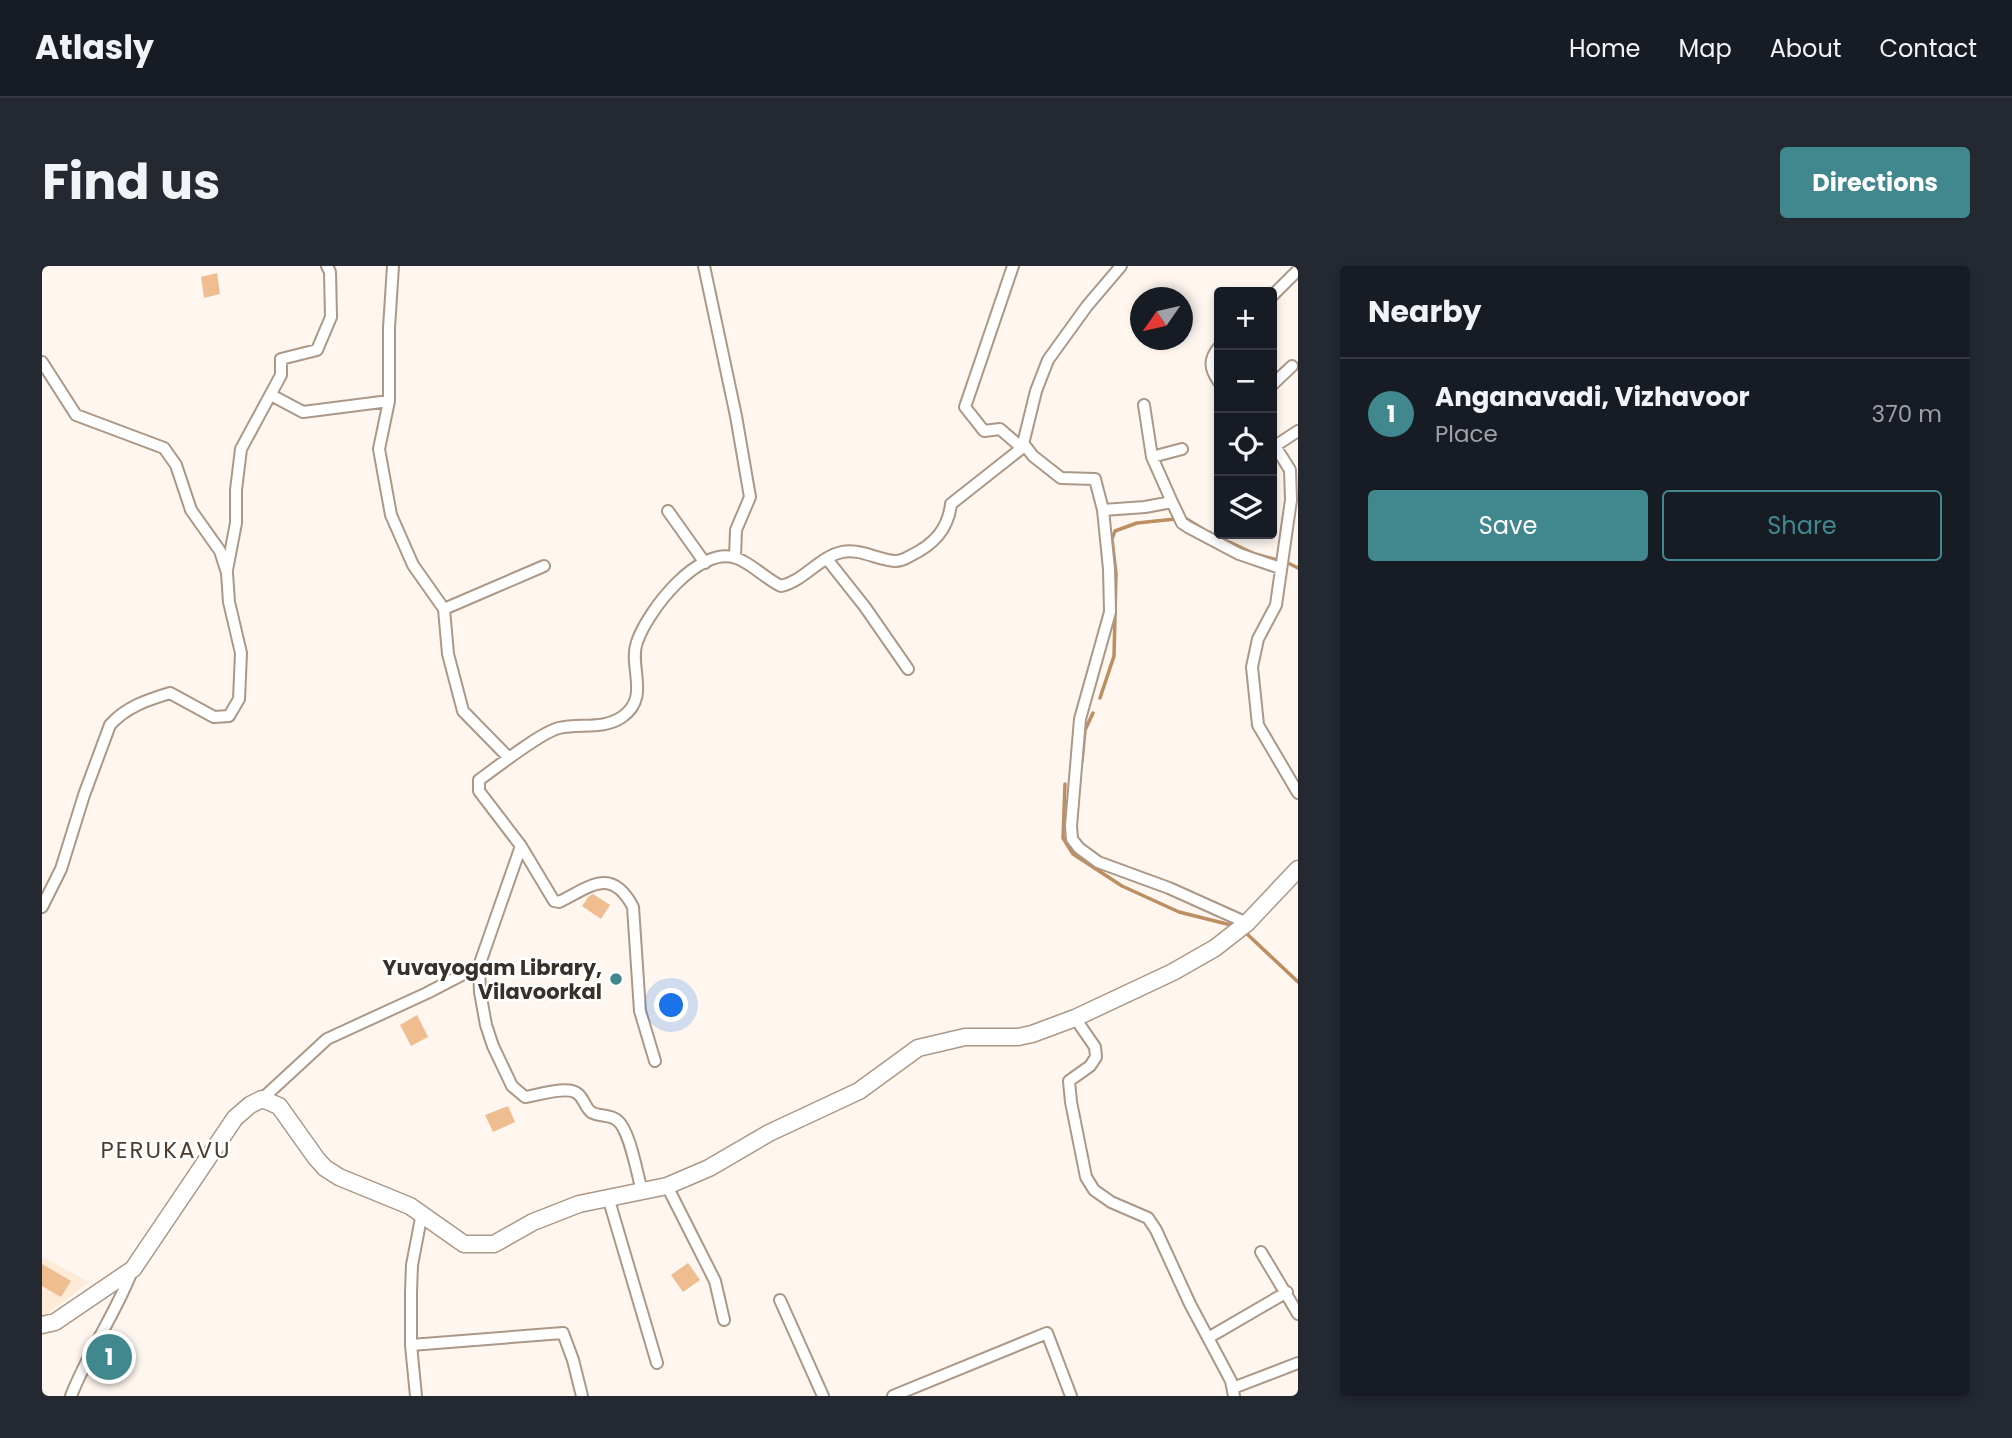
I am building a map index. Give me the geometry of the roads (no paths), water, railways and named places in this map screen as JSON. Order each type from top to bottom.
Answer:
[{"type":"street","points":[[227,573],[236,523],[236,490],[242,449],[281,375],[281,359],[317,350],[331,317],[330,272],[327,266]]},
{"type":"street","points":[[393,266],[388,328],[389,401],[379,449],[391,515],[413,565],[444,609],[448,654],[463,711],[509,758]]},
{"type":"street","points":[[704,266],[750,497],[736,530],[735,557]]},
{"type":"street","points":[[1013,266],[965,407],[984,431],[1000,429],[1061,478],[1095,479],[1102,510],[1109,569],[1110,612],[1080,719],[1072,839],[1079,848],[1098,862],[1169,888],[1247,923]]},
{"type":"street","points":[[655,1061],[640,1011],[633,907],[629,899],[609,882],[601,881],[559,902],[554,901],[521,846],[479,791],[479,780],[558,728],[606,724],[623,716],[635,701],[638,691],[635,646],[645,623],[675,583],[705,563],[735,557],[781,586],[792,583],[839,552],[849,551],[899,562],[922,551],[940,537],[950,514],[951,504],[1022,446],[1036,391],[1048,360],[1087,306],[1121,266]]},
{"type":"street","points":[[1277,291],[1298,270]]},
{"type":"street","points":[[1214,353],[1211,366],[1214,372]]},
{"type":"street","points":[[42,362],[47,378],[76,415],[164,448],[176,464],[191,510],[220,551],[227,573],[229,602],[240,653],[239,699],[229,716],[214,718],[170,692],[141,702],[118,716],[110,725],[61,869],[42,906]]},
{"type":"street","points":[[1277,380],[1292,366]]},
{"type":"street","points":[[271,395],[303,412],[389,401]]},
{"type":"street","points":[[1144,405],[1152,457],[1182,523],[1239,554],[1282,564]]},
{"type":"street","points":[[1298,431],[1275,446],[1290,470],[1294,504],[1276,605],[1258,639],[1252,667],[1258,726],[1298,793]]},
{"type":"street","points":[[1152,457],[1182,449]]},
{"type":"street","points":[[1102,510],[1145,508],[1172,502]]},
{"type":"street","points":[[668,511],[705,563]]},
{"type":"street","points":[[827,559],[865,607],[908,669]]},
{"type":"street","points":[[444,609],[544,566]]},
{"type":"street","points":[[521,846],[479,966],[486,1025],[512,1086],[526,1097],[569,1090],[578,1093],[587,1109],[594,1114],[610,1116],[619,1121],[625,1131],[642,1191]]},
{"type":"street","points":[[262,1099],[279,1106],[325,1168],[339,1177],[410,1206],[464,1244],[494,1244],[554,1213],[608,1197],[667,1186],[709,1168],[769,1133],[859,1091],[918,1048],[965,1037],[1018,1037],[1075,1018],[1194,961],[1215,948],[1247,923],[1298,869]]},
{"type":"street","points":[[71,1396],[80,1371],[134,1269],[235,1118],[262,1099],[327,1038],[427,993],[479,966]]},
{"type":"street","points":[[1075,1018],[1091,1040],[1096,1057],[1090,1066],[1069,1081],[1086,1177],[1094,1190],[1111,1202],[1148,1218],[1233,1392],[1298,1363]]},
{"type":"street","points":[[667,1186],[716,1281],[724,1320]]},
{"type":"street","points":[[608,1197],[657,1363]]},
{"type":"street","points":[[416,1396],[411,1345],[412,1265],[422,1213]]},
{"type":"street","points":[[1261,1252],[1298,1314]]},
{"type":"street","points":[[42,1325],[55,1322],[134,1269]]},
{"type":"street","points":[[1208,1338],[1287,1292]]},
{"type":"street","points":[[780,1300],[823,1396]]},
{"type":"street","points":[[893,1396],[1047,1333],[1071,1396]]},
{"type":"street","points":[[411,1345],[563,1334],[582,1396]]},
{"type":"waterway","points":[[1100,698],[1114,656],[1116,574],[1112,539],[1115,531],[1137,523],[1185,518],[1203,529]]},
{"type":"waterway","points":[[1210,533],[1255,554],[1277,560]]},
{"type":"waterway","points":[[1288,563],[1298,568]]},
{"type":"waterway","points":[[1082,761],[1085,730],[1093,713]]},
{"type":"waterway","points":[[1065,784],[1063,838],[1073,854],[1122,886],[1179,912],[1235,926]]},
{"type":"waterway","points":[[1246,933],[1298,982]]},
{"type":"place","name":"Yuvayogam Library, Vilavoorkal","points":[[616,979]]},
{"type":"place","name":"Anganavadi, Vizhavoor","points":[[109,1357]]},
{"type":"district","name":"PERUKAVU","points":[[166,1150]]}]
